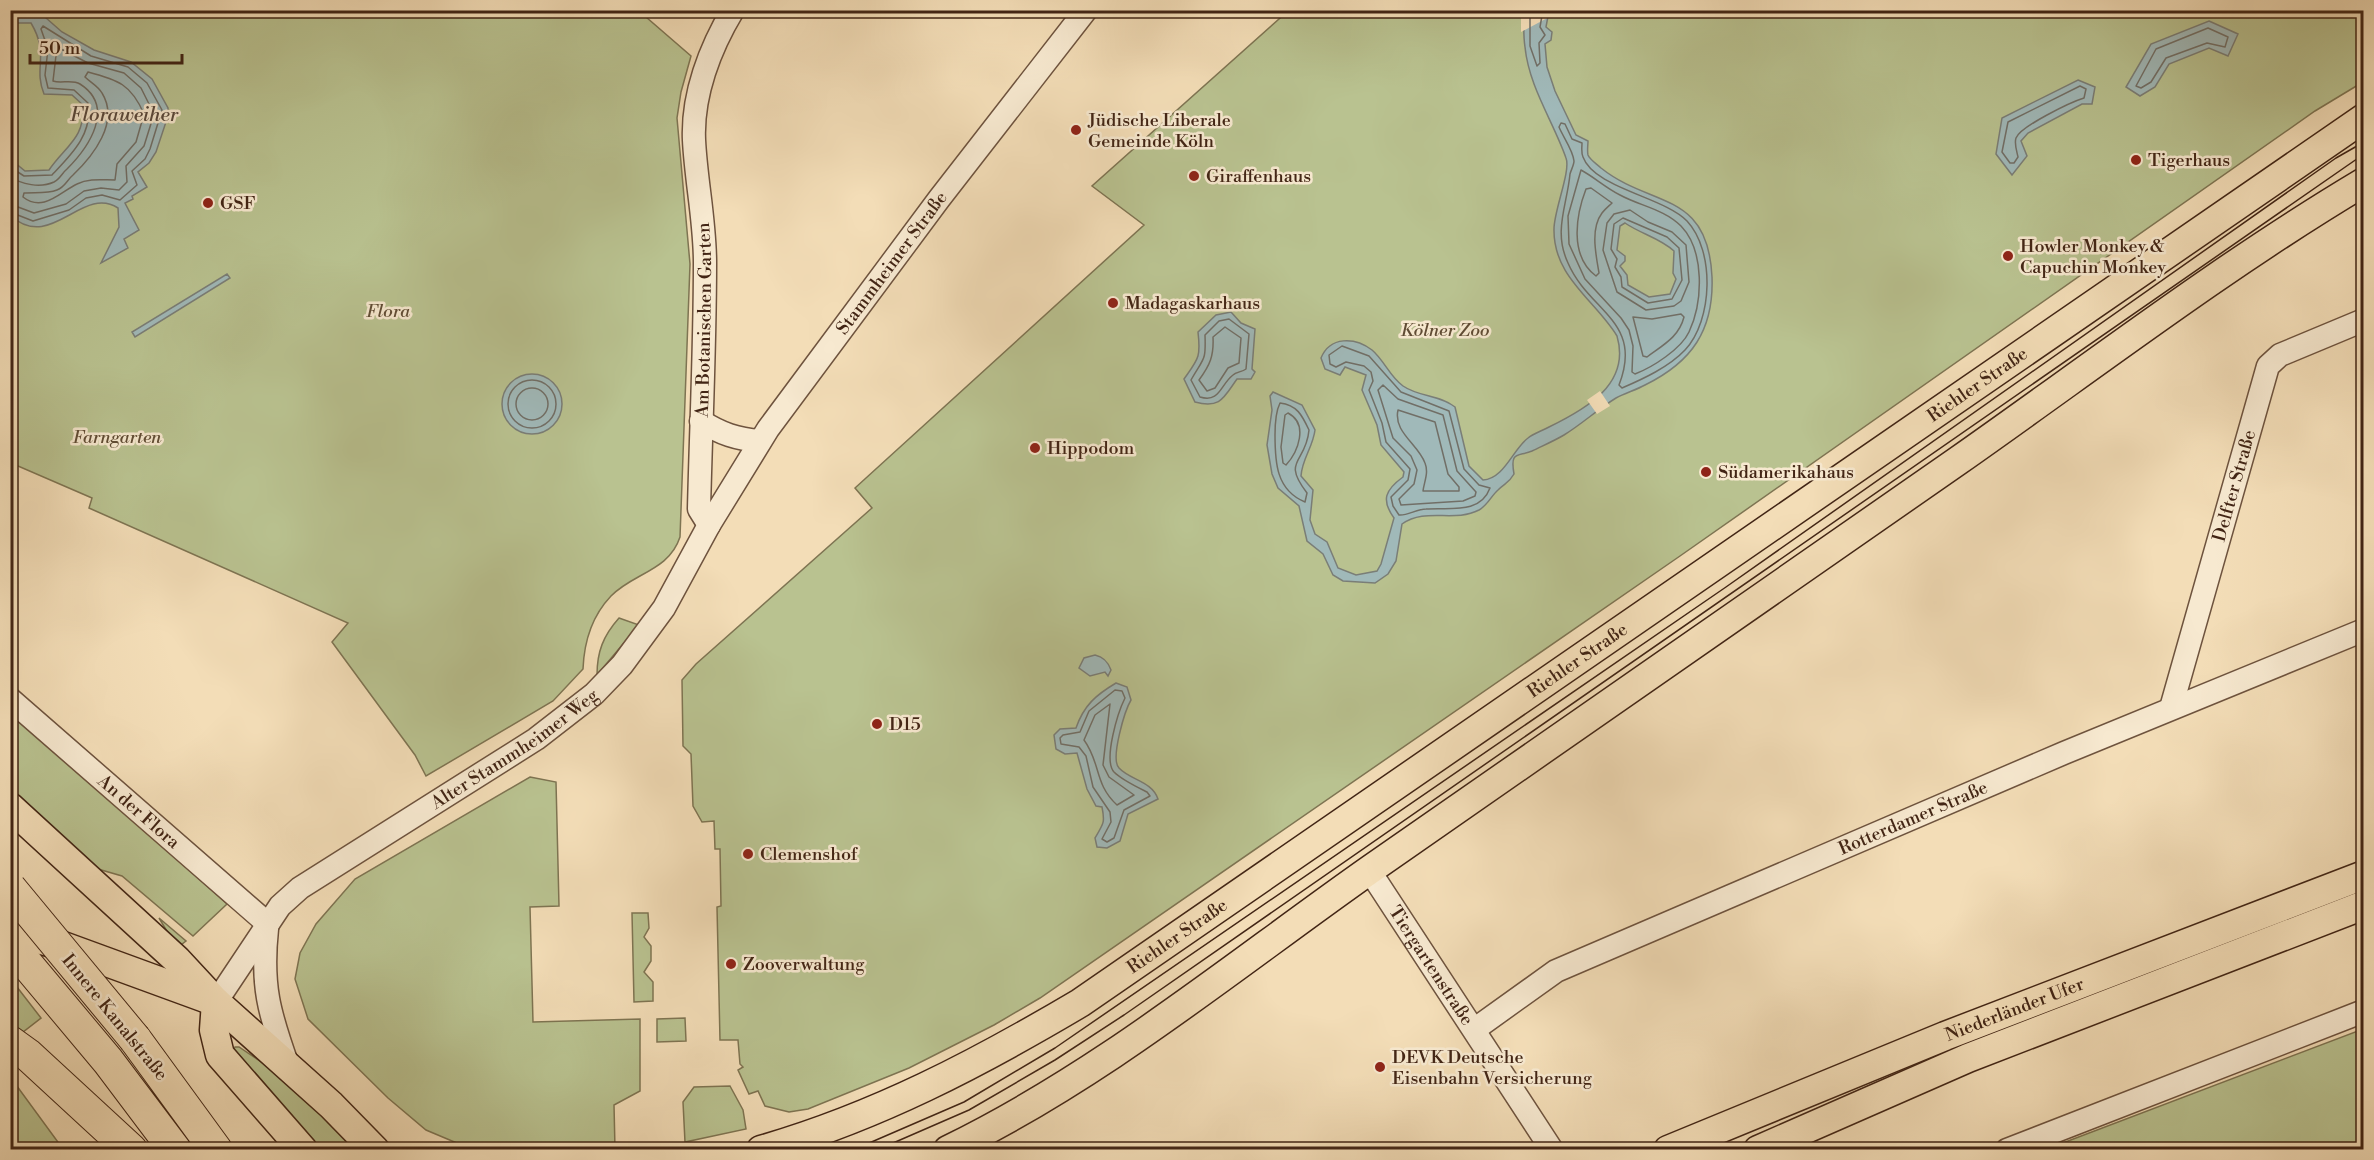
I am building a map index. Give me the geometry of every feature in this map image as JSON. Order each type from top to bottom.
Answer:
[{"type":"highway","name":"Innere Kanalstraße","points":[[10,888],[135,1039],[216,1149]]},
{"type":"highway","name":"Innere Kanalstraße","points":[[10,944],[108,1061],[175,1149]]},
{"type":"highway","points":[[10,1042],[36,1062],[131,1149]]},
{"type":"main road","name":"Riehler Straße","points":[[760,1149],[854,1119],[922,1090],[989,1056],[1080,1003],[2364,118]]},
{"type":"main road","points":[[948,1149],[1075,1080],[1184,1005],[1369,870],[1763,598],[2179,303],[2364,182]]},
{"type":"main road","points":[[10,807],[177,960],[216,1002],[377,1148]]},
{"type":"main road","name":"Niederländer Ufer","points":[[1668,1149],[1945,1036],[2364,875]]},
{"type":"main road","name":"Niederländer Ufer","points":[[1758,1149],[1968,1058],[2364,905]]},
{"type":"main road","points":[[10,931],[63,946],[216,1002]]},
{"type":"main road","points":[[216,1002],[214,1030],[220,1055],[303,1149]]},
{"type":"street","name":"Am Botanischen Garten","points":[[710,525],[699,509],[705,262],[703,211],[694,140],[696,110],[706,68],[733,10]]},
{"type":"street","name":"Stammheimer Straße","points":[[710,525],[760,441],[939,199],[1086,10]]},
{"type":"street","name":"Delfter Straße","points":[[2171,708],[2261,383],[2268,366],[2280,355],[2364,320]]},
{"type":"street","points":[[701,421],[719,433],[739,439],[760,441]]},
{"type":"street","name":"Alter Stammheimer Weg","points":[[216,1002],[280,906],[300,888],[537,739],[594,694],[622,665],[653,626],[710,525]]},
{"type":"street","name":"Rotterdamer Straße","points":[[1475,1029],[1556,971],[2171,708],[2364,630]]},
{"type":"street","name":"An der Flora","points":[[10,699],[268,924]]},
{"type":"street","name":"Tiergartenstraße","points":[[1369,870],[1552,1149]]},
{"type":"street","points":[[268,924],[264,953],[266,998],[288,1066]]},
{"type":"street","points":[[2007,1149],[2364,1011]]},
{"type":"green space","name":"Flora","points":[[10,11],[639,11],[691,56],[681,92],[677,118],[690,264],[680,537],[675,548],[659,565],[620,588],[604,604],[590,630],[583,669],[553,701],[426,776],[415,755],[332,642],[348,623],[89,508],[92,498],[11,463]]},
{"type":"green space","name":"Kölner Zoo","points":[[1288,11],[2363,11],[2363,82],[2315,111],[1680,556],[1040,998],[994,1025],[909,1068],[808,1109],[789,1112],[765,1106],[758,1091],[749,1094],[738,1070],[743,1067],[740,1064],[738,1040],[720,1040],[717,907],[721,906],[720,849],[715,849],[714,821],[702,822],[693,806],[691,754],[683,746],[682,680],[696,664],[872,508],[855,488],[1144,225],[1092,186]]},
{"type":"green space","points":[[619,618],[639,625],[597,675],[602,645]]},
{"type":"green space","points":[[10,710],[227,904],[193,936],[122,876],[91,867],[11,792]]},
{"type":"green space","points":[[530,777],[556,782],[559,906],[530,907],[533,1022],[640,1019],[640,1091],[614,1105],[615,1149],[471,1149],[426,1130],[388,1098],[308,1019],[295,979],[300,953],[316,924],[355,879]]},
{"type":"green space","points":[[632,913],[648,913],[649,928],[644,937],[651,946],[651,961],[644,972],[653,982],[653,1001],[634,1002]]},
{"type":"green space","points":[[159,918],[186,941],[177,948]]},
{"type":"green space","points":[[10,978],[41,1018],[23,1032],[11,1024]]},
{"type":"green space","points":[[685,1018],[686,1041],[657,1042],[657,1019]]},
{"type":"green space","points":[[2363,1029],[2363,1149],[2047,1149]]},
{"type":"green space","points":[[235,1047],[239,1047],[278,1073],[356,1149],[313,1149],[232,1051]]},
{"type":"green space","points":[[11,1078],[63,1149],[11,1149]]},
{"type":"green space","points":[[730,1086],[743,1110],[746,1129],[685,1142],[683,1102],[694,1087]]},
{"type":"water","name":"Floraweiher","points":[[11,10],[38,11],[62,32],[94,50],[131,62],[152,79],[168,108],[168,116],[156,152],[149,163],[138,172],[147,187],[125,203],[139,230],[124,239],[128,248],[101,263],[119,227],[118,208],[105,203],[92,205],[40,227],[26,225],[11,216],[11,154],[14,162],[25,171],[49,170],[78,134],[83,117],[83,105],[72,95],[44,94],[41,85],[41,52],[37,34],[31,23],[17,23],[11,26]]},
{"type":"water","points":[[1524,11],[1549,11],[1546,27],[1552,32],[1551,40],[1545,44],[1547,67],[1555,91],[1576,135],[1588,141],[1590,159],[1620,181],[1674,205],[1688,215],[1700,229],[1708,249],[1712,277],[1709,313],[1697,342],[1676,366],[1642,387],[1616,398],[1560,437],[1516,456],[1513,462],[1514,474],[1485,506],[1469,514],[1421,516],[1411,519],[1402,524],[1396,561],[1388,574],[1375,583],[1343,581],[1333,575],[1323,554],[1307,541],[1299,506],[1278,488],[1272,474],[1267,445],[1272,410],[1270,396],[1273,392],[1302,405],[1315,430],[1301,476],[1313,490],[1310,520],[1315,534],[1327,542],[1338,568],[1356,575],[1377,571],[1394,518],[1387,506],[1387,496],[1392,486],[1403,477],[1404,472],[1381,445],[1377,425],[1362,390],[1366,375],[1345,367],[1340,375],[1325,369],[1321,358],[1330,346],[1337,342],[1351,341],[1365,346],[1376,354],[1403,386],[1443,400],[1455,407],[1469,466],[1483,480],[1497,475],[1530,436],[1577,412],[1602,393],[1617,368],[1620,353],[1617,336],[1568,274],[1560,261],[1556,246],[1555,221],[1567,164],[1527,62],[1524,42]],"holes":[[[1625,223],[1674,251],[1673,273],[1676,279],[1670,294],[1649,297],[1628,285],[1627,275],[1620,266],[1625,261],[1625,256],[1617,250],[1620,226]]]},
{"type":"water","points":[[2209,21],[2238,34],[2228,56],[2209,48],[2169,64],[2155,87],[2140,96],[2126,87],[2151,44]]},
{"type":"water","points":[[2078,80],[2095,87],[2092,104],[2082,104],[2028,133],[2021,141],[2027,156],[2012,175],[1996,154],[2002,118]]},
{"type":"water","points":[[227,274],[230,278],[135,337],[132,332]]},
{"type":"water","points":[[1231,312],[1241,323],[1255,329],[1252,369],[1255,372],[1251,379],[1237,379],[1225,396],[1216,403],[1195,402],[1184,379],[1197,358],[1198,332],[1216,315]]},
{"type":"water","points":[[532,374],[553,383],[562,404],[553,425],[532,434],[511,425],[502,404],[511,383]]},
{"type":"water","points":[[1095,655],[1108,665],[1111,670],[1108,676],[1105,672],[1090,676],[1079,668],[1084,658]]},
{"type":"water","points":[[1116,683],[1127,687],[1131,700],[1119,734],[1117,763],[1124,772],[1151,788],[1158,799],[1128,814],[1120,841],[1107,848],[1097,847],[1095,838],[1103,822],[1102,807],[1096,806],[1087,789],[1077,753],[1065,754],[1056,749],[1054,735],[1060,729],[1076,728],[1092,701]]},
{"type":"pier","points":[[1552,10],[1551,16],[1521,32],[1521,16],[1531,11]]},
{"type":"pier","points":[[1600,391],[1610,406],[1597,414],[1587,400]]},
{"type":"tram line","points":[[853,1150],[964,1102],[1055,1048],[1726,587],[2336,158],[2364,142]]},
{"type":"tram line","points":[[877,1150],[969,1110],[1055,1060],[1124,1015],[2364,154]]},
{"type":"place","name":"Jüdische Liberale Gemeinde Köln","points":[[1076,130]]},
{"type":"place","name":"Tigerhaus","points":[[2136,160]]},
{"type":"place","name":"Giraffenhaus","points":[[1194,176]]},
{"type":"place","name":"GSF","points":[[208,203]]},
{"type":"place","name":"Howler Monkey & Capuchin Monkey","points":[[2008,256]]},
{"type":"place","name":"Madagaskarhaus","points":[[1113,303]]},
{"type":"place","name":"Hippodom","points":[[1035,448]]},
{"type":"place","name":"Südamerikahaus","points":[[1706,472]]},
{"type":"place","name":"D15","points":[[877,724]]},
{"type":"place","name":"Clemenshof","points":[[748,854]]},
{"type":"place","name":"Zooverwaltung","points":[[731,964]]},
{"type":"place","name":"DEVK Deutsche Eisenbahn Versicherung","points":[[1380,1067]]},
{"type":"park label","name":"Farngarten","points":[[117,437]]}]
